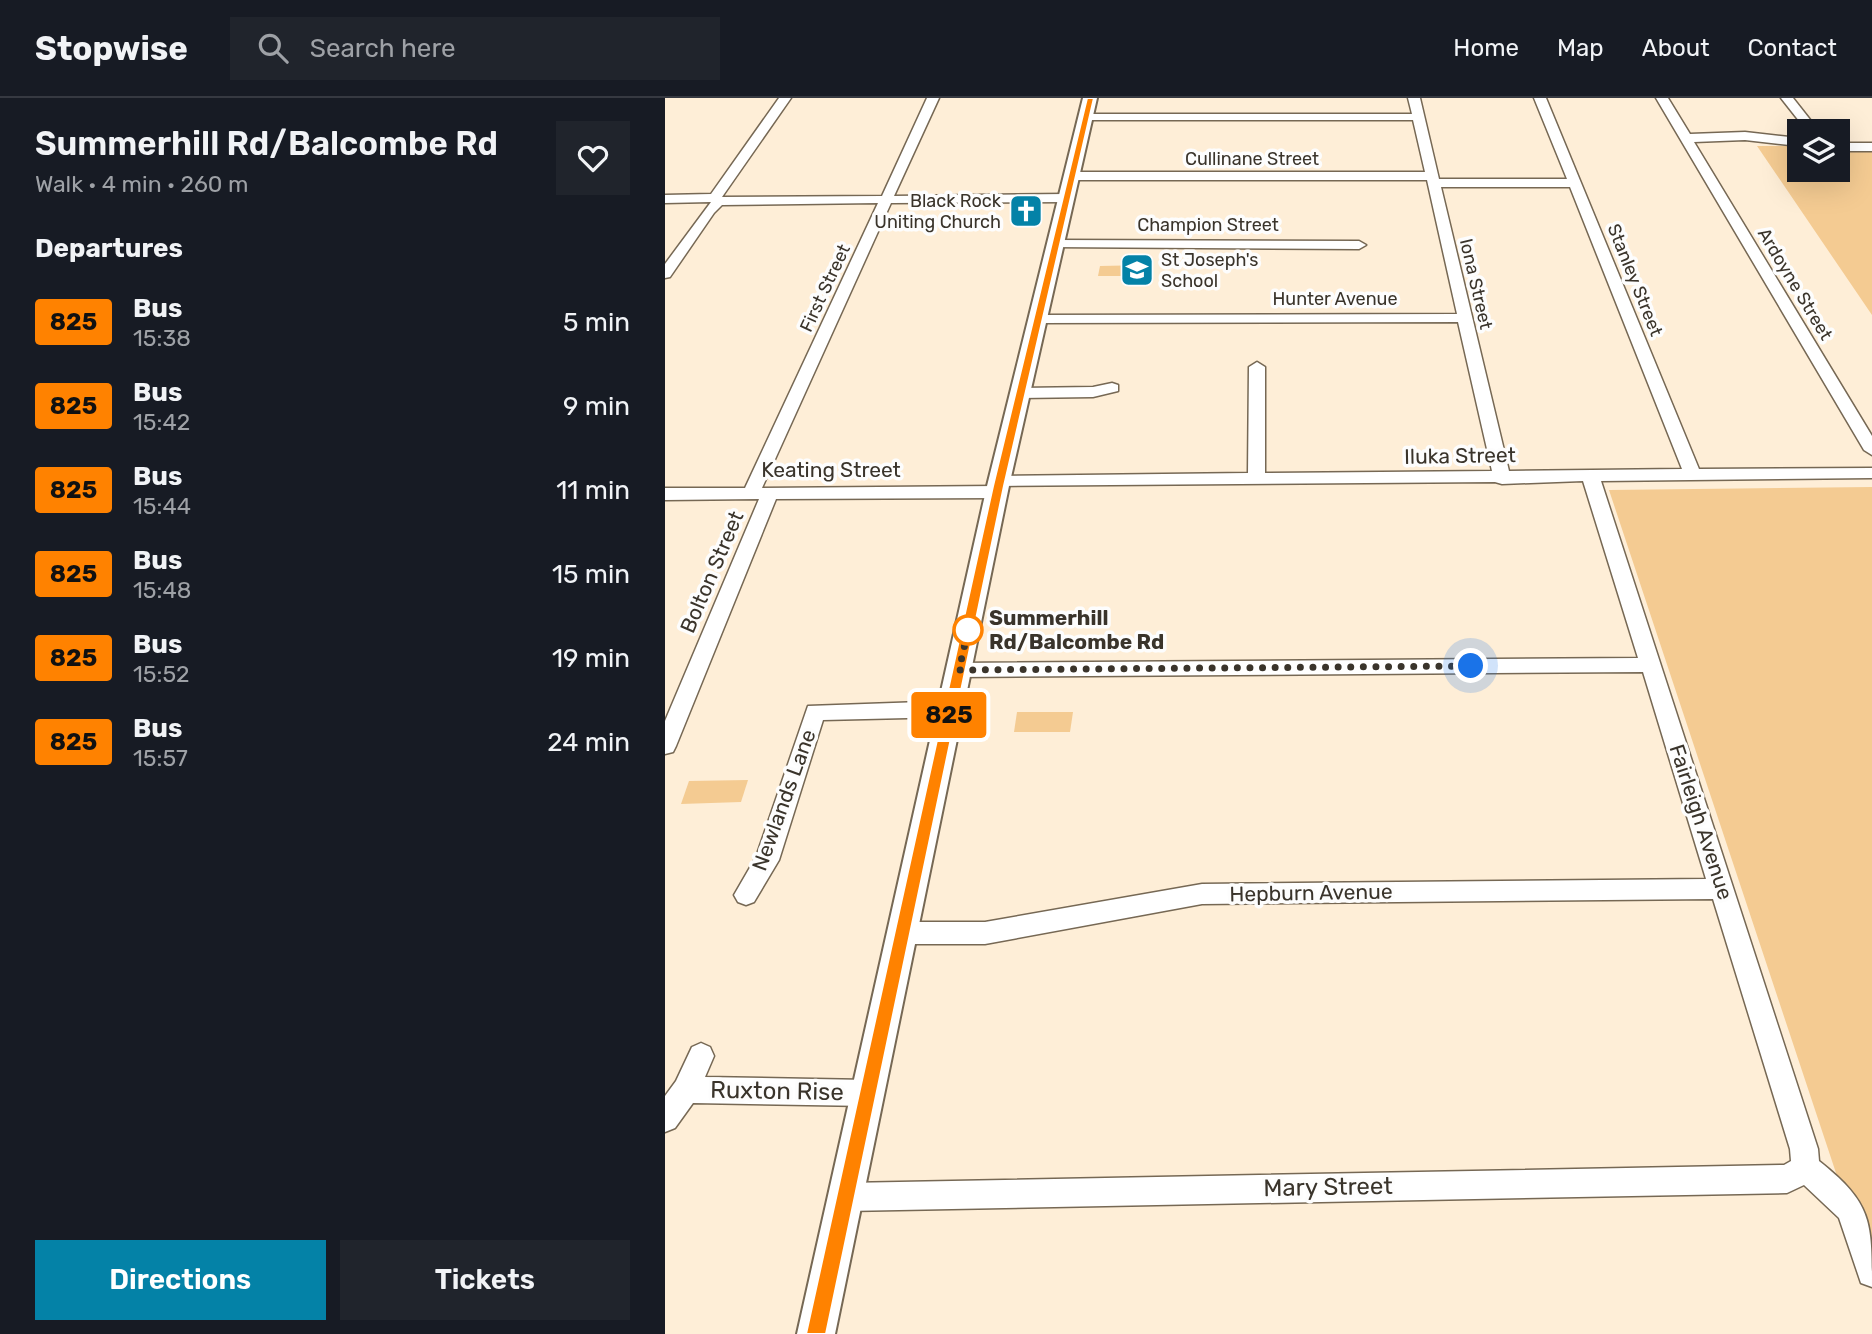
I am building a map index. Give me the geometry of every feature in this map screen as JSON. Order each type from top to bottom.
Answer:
[{"type":"main road","points":[[816,1334],[998,487],[1090,98]]},
{"type":"street","points":[[665,274],[719,199],[785,98]]},
{"type":"street","name":"First Street","points":[[760,493],[933,98]]},
{"type":"street","name":"Iona Street","points":[[1414,98],[1502,479]]},
{"type":"street","name":"Stanley Street","points":[[1540,98],[1694,477]]},
{"type":"street","name":"Ardoyne Street","points":[[1662,98],[1686,134],[1872,450]]},
{"type":"street","points":[[1787,98],[1804,119]]},
{"type":"street","points":[[1086,117],[1418,117]]},
{"type":"street","points":[[1686,134],[1787,141]]},
{"type":"street","points":[[1850,147],[1872,148]]},
{"type":"street","name":"Cullinane Street","points":[[1072,176],[1575,183]]},
{"type":"street","points":[[665,199],[1066,198]]},
{"type":"street","name":"Champion Street","points":[[1056,244],[1359,244]]},
{"type":"street","name":"Hunter Avenue","points":[[1038,319],[1464,318]]},
{"type":"street","points":[[1256,481],[1257,367]]},
{"type":"street","points":[[1020,393],[1093,392],[1112,388]]},
{"type":"street","name":"Iluka Street","points":[[998,487],[1048,483],[1872,474]]},
{"type":"street","name":"Fairleigh Avenue","points":[[1591,478],[1804,1149],[1805,1168]]},
{"type":"street","name":"Keating Street","points":[[665,494],[998,487]]},
{"type":"street","name":"Bolton Street","points":[[665,746],[760,493]]},
{"type":"street","points":[[959,670],[1651,665]]},
{"type":"street","name":"Newlands Lane","points":[[746,895],[767,860],[815,712],[950,709]]},
{"type":"street","name":"Hepburn Avenue","points":[[903,933],[985,933],[1202,894],[1723,889]]},
{"type":"street","name":"Ruxton Rise","points":[[665,1118],[687,1090],[701,1056]]},
{"type":"street","name":"Ruxton Rise","points":[[687,1090],[868,1093]]},
{"type":"street","points":[[1805,1168],[1831,1188],[1850,1209],[1872,1272]]},
{"type":"street","name":"Mary Street","points":[[846,1197],[1787,1179],[1805,1168]]},
{"type":"shaded area","points":[[1757,146],[1787,146],[1787,182],[1850,182],[1850,150],[1872,150],[1872,315]]},
{"type":"shaded area","points":[[1147,265],[1146,276],[1098,276],[1100,266]]},
{"type":"shaded area","points":[[1872,487],[1872,1241],[1858,1198],[1839,1182],[1609,490]]},
{"type":"shaded area","points":[[1017,712],[1073,712],[1070,732],[1014,732]]},
{"type":"shaded area","points":[[748,780],[741,802],[681,804],[689,781]]},
{"type":"bus line","name":"825","points":[[816,1334],[998,486],[1090,98]]},
{"type":"place","name":"Black Rock Uniting Church","points":[[1026,211]]},
{"type":"place","name":"St Joseph's School","points":[[1137,270]]},
{"type":"place","name":"Summerhill Rd/Balcombe Rd","points":[[968,630]]},
{"type":"route","points":[[968,630],[969,626],[959,670],[1471,666]]}]
